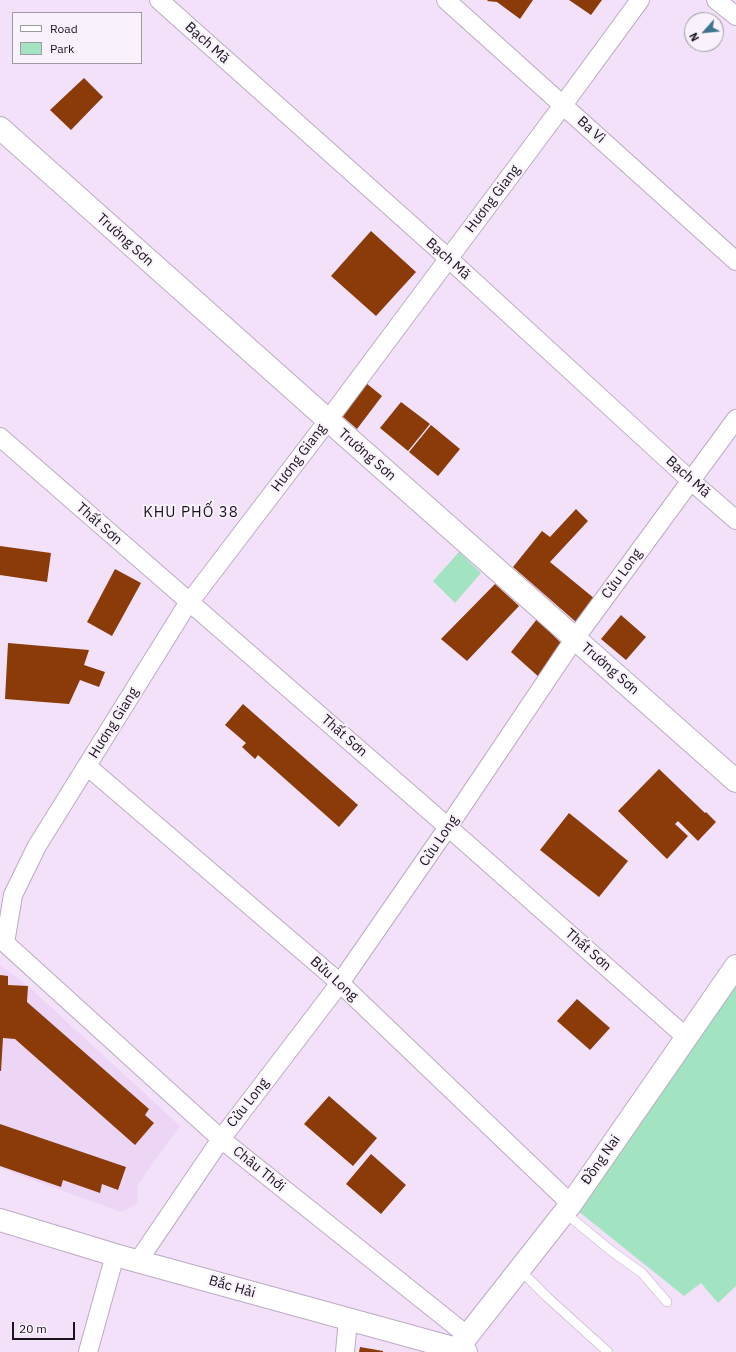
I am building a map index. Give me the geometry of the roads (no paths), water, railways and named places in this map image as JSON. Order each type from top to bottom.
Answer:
[{"type":"street","name":"Bạch Mã","points":[[159,0],[448,258],[690,480],[736,520]]},
{"type":"street","name":"Ba Vì","points":[[446,0],[736,261]]},
{"type":"street","name":"Hương Giang","points":[[5,943],[13,895],[37,846],[190,602],[563,106],[640,0]]},
{"type":"street","points":[[716,0],[736,16]]},
{"type":"street","name":"Trường Sơn","points":[[0,128],[736,780]]},
{"type":"street","name":"Cửu Long","points":[[138,1261],[221,1138],[340,983],[448,827],[575,638],[736,419]]},
{"type":"street","name":"Thất Sơn","points":[[0,437],[448,827],[686,1037]]},
{"type":"street","name":"Bửu Long","points":[[87,766],[340,983],[567,1208]]},
{"type":"street","name":"Châu Thới","points":[[5,943],[221,1138],[463,1346]]},
{"type":"street","name":"Đồng Nai","points":[[463,1346],[567,1208],[736,966]]},
{"type":"street","name":"Bắc Hải","points":[[0,1220],[115,1255],[348,1320],[463,1346]]},
{"type":"street","points":[[88,1352],[115,1255]]},
{"type":"street","points":[[345,1352],[348,1320]]},
{"type":"lane","points":[[567,1208],[610,1250],[642,1273],[667,1302]]},
{"type":"lane","points":[[520,1270],[546,1297],[608,1352]]},
{"type":"district","name":"KHU PHỐ 38","points":[[191,513]]}]
